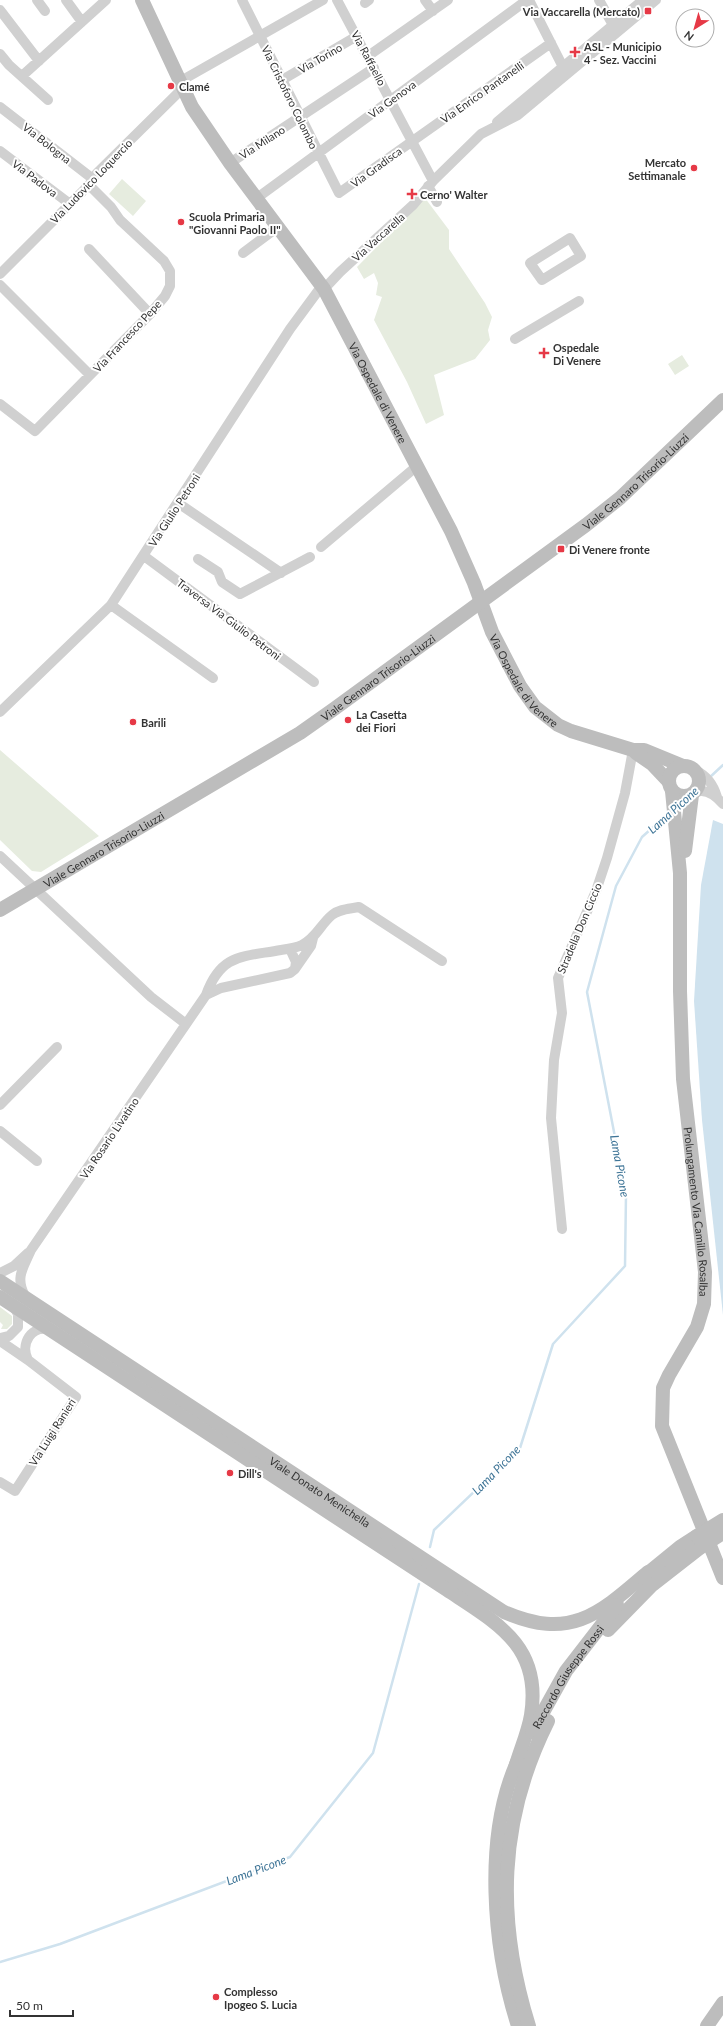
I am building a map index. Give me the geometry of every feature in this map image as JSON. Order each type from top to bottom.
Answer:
[{"type":"main road","name":"Via Ospedale di Venere","points":[[142,0],[192,107],[230,163],[324,289],[451,531],[495,639],[520,686],[535,707],[558,725],[571,731],[633,750],[644,750],[689,768]]},
{"type":"main road","name":"Viale Gennaro Trisorio-Liuzzi","points":[[0,910],[300,733],[480,600],[586,525],[620,498],[723,400]]},
{"type":"main road","name":"Via Ospedale di Venere","points":[[633,750],[652,764],[670,786]]},
{"type":"main road","points":[[689,768],[700,780],[694,793],[682,797],[670,786],[673,771],[689,768]]},
{"type":"main road","name":"Prolungamento Via Camillo Rosalba","points":[[670,786],[680,873],[680,991],[683,1079],[705,1272],[704,1304],[697,1327],[663,1388],[661,1403],[662,1426],[723,1578]]},
{"type":"main road","name":"Prolungamento Via Camillo Rosalba","points":[[680,873],[684,858],[694,793]]},
{"type":"main road","name":"Viale Donato Menichella","points":[[0,1281],[270,1467]]},
{"type":"main road","name":"Viale Donato Menichella","points":[[5,1301],[270,1467],[500,1617],[544,1624],[567,1624],[582,1620],[603,1609],[648,1572]]},
{"type":"main road","points":[[706,1540],[723,1520]]},
{"type":"main road","points":[[529,2026],[515,1974],[508,1926],[506,1889],[512,1829],[522,1784],[534,1750],[566,1687],[609,1629],[636,1600],[675,1565],[723,1527]]},
{"type":"main road","name":"Raccordo Giuseppe Rossi","points":[[518,2026],[501,1957],[496,1891],[499,1835],[508,1789],[514,1768],[538,1720],[566,1671],[620,1601],[648,1572],[680,1547],[706,1540]]},
{"type":"main road","name":"Viale Donato Menichella","points":[[500,1617],[529,1667],[532,1682],[531,1716],[514,1768]]},
{"type":"main road","points":[[496,1891],[508,1926],[501,1957]]},
{"type":"main road","points":[[707,2026],[723,2003]]},
{"type":"street","points":[[37,0],[45,11]]},
{"type":"street","points":[[66,0],[82,22]]},
{"type":"street","points":[[22,76],[106,0]]},
{"type":"street","name":"Via Cristoforo Colombo","points":[[242,0],[339,193]]},
{"type":"street","name":"Via Ludovico Loquercio","points":[[0,274],[70,204],[172,98],[181,86],[260,36],[324,0]]},
{"type":"street","name":"Via Raffaello","points":[[337,0],[412,140],[437,202]]},
{"type":"street","points":[[425,0],[433,11]]},
{"type":"street","points":[[368,56],[448,0]]},
{"type":"street","points":[[528,0],[563,67]]},
{"type":"street","name":"Via Genova","points":[[257,198],[528,0]]},
{"type":"street","points":[[599,0],[613,25]]},
{"type":"street","name":"Via Vaccarella","points":[[324,289],[340,272],[413,205],[431,184],[481,134],[643,0]]},
{"type":"street","name":"Via Vaccarella","points":[[481,134],[518,115],[656,0]]},
{"type":"street","points":[[0,10],[39,61]]},
{"type":"street","name":"Via Torino","points":[[282,80],[357,36]]},
{"type":"street","name":"Via Enrico Pantanelli","points":[[412,140],[551,43]]},
{"type":"street","points":[[0,54],[48,100]]},
{"type":"street","name":"Via Milano","points":[[230,163],[374,68]]},
{"type":"street","name":"Via Bologna","points":[[0,107],[91,182]]},
{"type":"street","name":"Via Gradisca","points":[[339,193],[412,140]]},
{"type":"street","name":"Via Padova","points":[[0,151],[70,204]]},
{"type":"street","name":"Via Francesco Pepe","points":[[0,404],[35,431],[150,314],[165,296],[170,286],[171,276],[168,267],[161,258],[120,220],[91,182]]},
{"type":"street","points":[[243,253],[278,227]]},
{"type":"street","points":[[570,238],[581,256],[542,280],[530,263],[570,238]]},
{"type":"street","points":[[89,249],[150,314]]},
{"type":"street","points":[[0,285],[90,375]]},
{"type":"street","name":"Via Giulio Petroni","points":[[0,712],[111,605],[290,329],[318,291],[324,289]]},
{"type":"street","points":[[515,339],[579,301]]},
{"type":"street","points":[[320,547],[417,466]]},
{"type":"street","points":[[178,503],[281,573]]},
{"type":"street","name":"Traversa Via Giulio Petroni","points":[[144,556],[314,682]]},
{"type":"street","points":[[198,558],[218,572],[222,582],[240,594],[310,557]]},
{"type":"street","points":[[111,605],[213,678]]},
{"type":"street","name":"Stradella Don Ciccio","points":[[562,1229],[551,1118],[554,1060],[562,1013],[558,978],[596,891],[607,858],[623,800],[633,750]]},
{"type":"street","points":[[689,768],[708,778],[720,801]]},
{"type":"street","points":[[694,793],[701,790],[707,791],[720,801]]},
{"type":"street","points":[[0,856],[151,997],[186,1024]]},
{"type":"street","name":"Via Rosario Livatino","points":[[31,1250],[206,995],[209,987],[222,967],[232,959],[290,949],[303,945],[313,938],[332,914],[345,909],[359,908],[442,961]]},
{"type":"street","points":[[206,995],[221,988],[290,973],[295,969],[311,946],[313,938]]},
{"type":"street","points":[[290,949],[296,962],[295,969]]},
{"type":"street","points":[[0,1105],[56,1047]]},
{"type":"street","points":[[0,1131],[37,1161]]},
{"type":"street","points":[[0,1273],[14,1266],[31,1250]]},
{"type":"street","points":[[26,1298],[20,1286],[20,1279],[31,1250]]},
{"type":"street","points":[[0,1338],[9,1336],[18,1327],[18,1314],[5,1301]]},
{"type":"street","points":[[28,1360],[24,1348],[29,1336],[40,1329],[53,1331]]},
{"type":"street","name":"Via Luigi Ranieri","points":[[0,1341],[28,1360],[76,1397],[15,1491],[0,1482]]},
{"type":"shaded area","points":[[122,179],[146,201],[133,216],[109,194]]},
{"type":"shaded area","points":[[425,198],[449,230],[449,249],[485,303],[492,317],[488,330],[490,340],[475,359],[434,375],[444,415],[426,424],[407,382],[374,320],[382,297],[376,295],[378,283],[374,273],[364,279],[357,267]]},
{"type":"shaded area","points":[[682,355],[689,366],[675,375],[668,364]]},
{"type":"shaded area","points":[[0,750],[99,836],[41,872],[32,871],[0,840]]},
{"type":"shaded area","points":[[0,1307],[12,1316],[12,1324],[7,1329],[1,1329],[3,1325],[0,1322]]},
{"type":"water","points":[[713,820],[723,824],[723,1315],[702,1120],[694,1001],[701,885]]},
{"type":"waterway","name":"Lama Picone","points":[[709,778],[723,765]]},
{"type":"waterway","name":"Lama Picone","points":[[697,788],[705,781]]},
{"type":"waterway","name":"Lama Picone","points":[[679,804],[687,797]]},
{"type":"waterway","name":"Lama Picone","points":[[430,1547],[434,1530],[520,1448],[553,1344],[625,1266],[626,1194],[587,992],[616,886],[642,837],[669,813]]},
{"type":"waterway","name":"Lama Picone","points":[[0,1962],[60,1944],[290,1857],[373,1753],[419,1584]]},
{"type":"place","name":"Via Vaccarella (Mercato)","points":[[648,11]]},
{"type":"place","name":"ASL - Municipio 4 - Sez. Vaccini","points":[[575,52]]},
{"type":"place","name":"Clamé","points":[[171,86]]},
{"type":"place","name":"Mercato Settimanale","points":[[694,168]]},
{"type":"place","name":"Cerno' Walter","points":[[412,194]]},
{"type":"place","name":"Scuola Primaria \"Giovanni Paolo II\"","points":[[181,222]]},
{"type":"place","name":"Ospedale Di Venere","points":[[544,353]]},
{"type":"place","name":"Di Venere fronte","points":[[561,549]]},
{"type":"place","name":"La Casetta dei Fiori","points":[[348,720]]},
{"type":"place","name":"Barili","points":[[133,722]]},
{"type":"place","name":"Dill's","points":[[230,1473]]},
{"type":"place","name":"Complesso Ipogeo S. Lucia","points":[[216,1997]]}]
